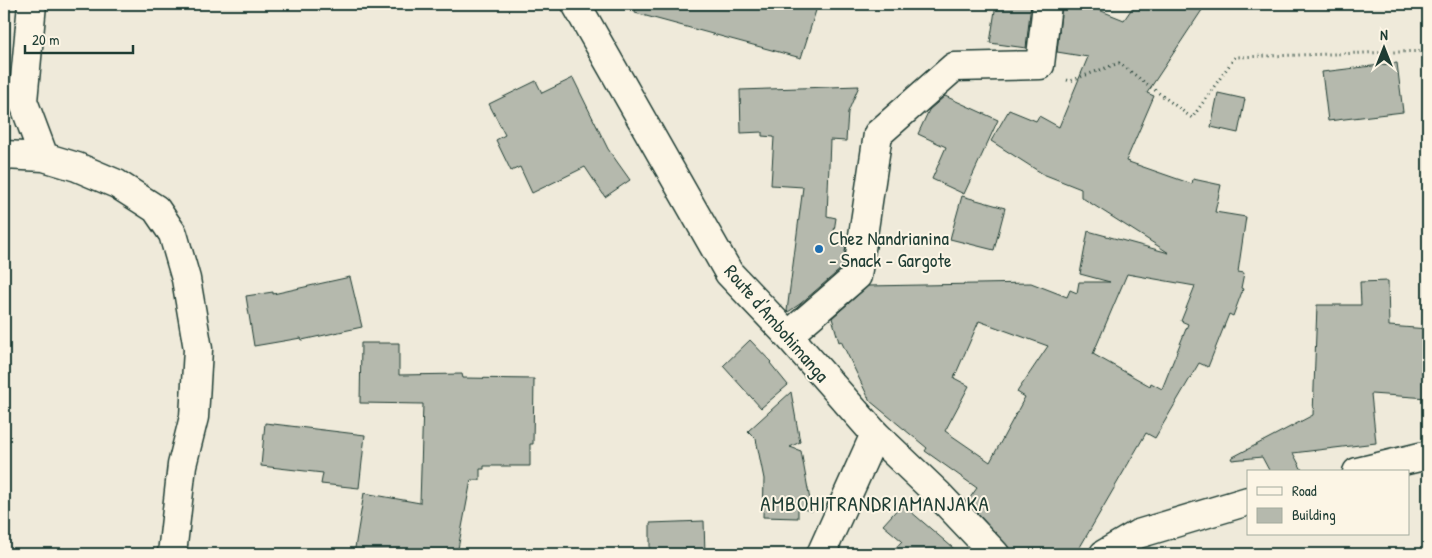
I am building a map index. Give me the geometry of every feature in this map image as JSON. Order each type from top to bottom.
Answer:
[{"type":"street","points":[[32,4],[23,101],[44,157]]},
{"type":"street","name":"Route d'Ambohimanga","points":[[576,4],[729,273],[786,333],[875,434],[938,494],[995,554]]},
{"type":"street","points":[[786,333],[792,332],[857,276],[878,134],[954,67],[1040,65],[1047,4]]},
{"type":"street","points":[[4,155],[44,157],[77,167],[117,184],[156,209],[173,234],[186,279],[198,349],[194,417],[182,465],[172,554]]},
{"type":"street","points":[[821,554],[875,434]]},
{"type":"street","points":[[1365,470],[1428,455]]},
{"type":"street","points":[[1104,554],[1138,534],[1247,501]]},
{"type":"path","points":[[1040,65],[1046,67],[1057,78],[1070,81],[1119,63],[1192,118],[1235,57],[1428,51]]},
{"type":"building","points":[[636,4],[818,4],[801,58],[635,13]]},
{"type":"building","points":[[996,4],[1031,4],[1026,48],[990,43]]},
{"type":"building","points":[[1062,4],[1084,4],[1124,20],[1135,4],[1206,4],[1147,93],[1154,96],[1126,161],[1192,184],[1193,179],[1221,185],[1215,212],[1246,217],[1238,272],[1244,273],[1241,288],[1243,289],[1233,316],[1229,314],[1208,367],[1199,363],[1155,438],[1146,433],[1076,554],[1018,554],[1008,547],[967,502],[977,488],[925,451],[927,448],[870,401],[841,341],[839,342],[832,318],[868,286],[1031,283],[1067,297],[1070,290],[1077,293],[1079,282],[1110,282],[1080,274],[1088,231],[1169,253],[1081,197],[1081,189],[1043,174],[991,141],[1009,110],[1036,121],[1039,116],[1059,127],[1088,57],[1057,52]],"holes":[[[1127,274],[1195,286],[1181,321],[1188,324],[1162,389],[1151,383],[1150,386],[1093,354]],[[979,321],[1048,346],[1017,392],[1025,397],[990,462],[945,431],[969,386],[954,378]]]},
{"type":"building","points":[[1397,63],[1403,112],[1328,121],[1322,72]]},
{"type":"building","points":[[573,78],[608,149],[630,180],[605,197],[585,167],[532,193],[520,167],[511,171],[496,140],[505,135],[489,104],[536,81],[542,93]]},
{"type":"building","points":[[859,86],[848,112],[846,141],[830,140],[827,216],[836,218],[832,244],[846,246],[842,268],[788,312],[803,187],[771,185],[774,137],[762,136],[762,132],[741,133],[740,90]]},
{"type":"building","points":[[1218,93],[1245,99],[1238,133],[1211,127]]},
{"type":"building","points":[[945,96],[998,120],[964,194],[932,179],[946,147],[918,134],[929,110]]},
{"type":"building","points":[[962,196],[1005,208],[994,250],[950,239]]},
{"type":"building","points":[[350,277],[362,327],[302,340],[301,338],[254,346],[246,296],[273,292],[273,294]]},
{"type":"building","points":[[1388,281],[1389,326],[1428,329],[1428,398],[1371,394],[1376,443],[1293,453],[1302,470],[1269,470],[1262,457],[1232,460],[1231,458],[1313,415],[1317,305],[1361,305],[1360,282]]},
{"type":"building","points":[[750,340],[771,362],[788,385],[761,408],[723,366]]},
{"type":"building","points":[[361,343],[399,343],[399,375],[462,374],[463,378],[534,379],[533,444],[530,444],[530,466],[484,466],[484,469],[480,469],[480,480],[471,480],[457,554],[354,554],[364,493],[420,503],[423,404],[360,403]]},
{"type":"building","points":[[791,392],[800,442],[790,447],[801,451],[812,511],[798,508],[798,518],[763,517],[764,479],[756,439],[748,431]]},
{"type":"building","points":[[265,423],[365,435],[359,488],[321,484],[323,473],[261,466]]},
{"type":"building","points":[[902,504],[960,554],[890,554],[902,541],[883,525]]},
{"type":"building","points":[[704,521],[705,554],[650,554],[650,523]]},
{"type":"place","name":"Chez Nandrianina - Snack - Gargote","points":[[819,249]]},
{"type":"district","name":"AMBOHITRANDRIAMANJAKA","points":[[875,504]]}]
